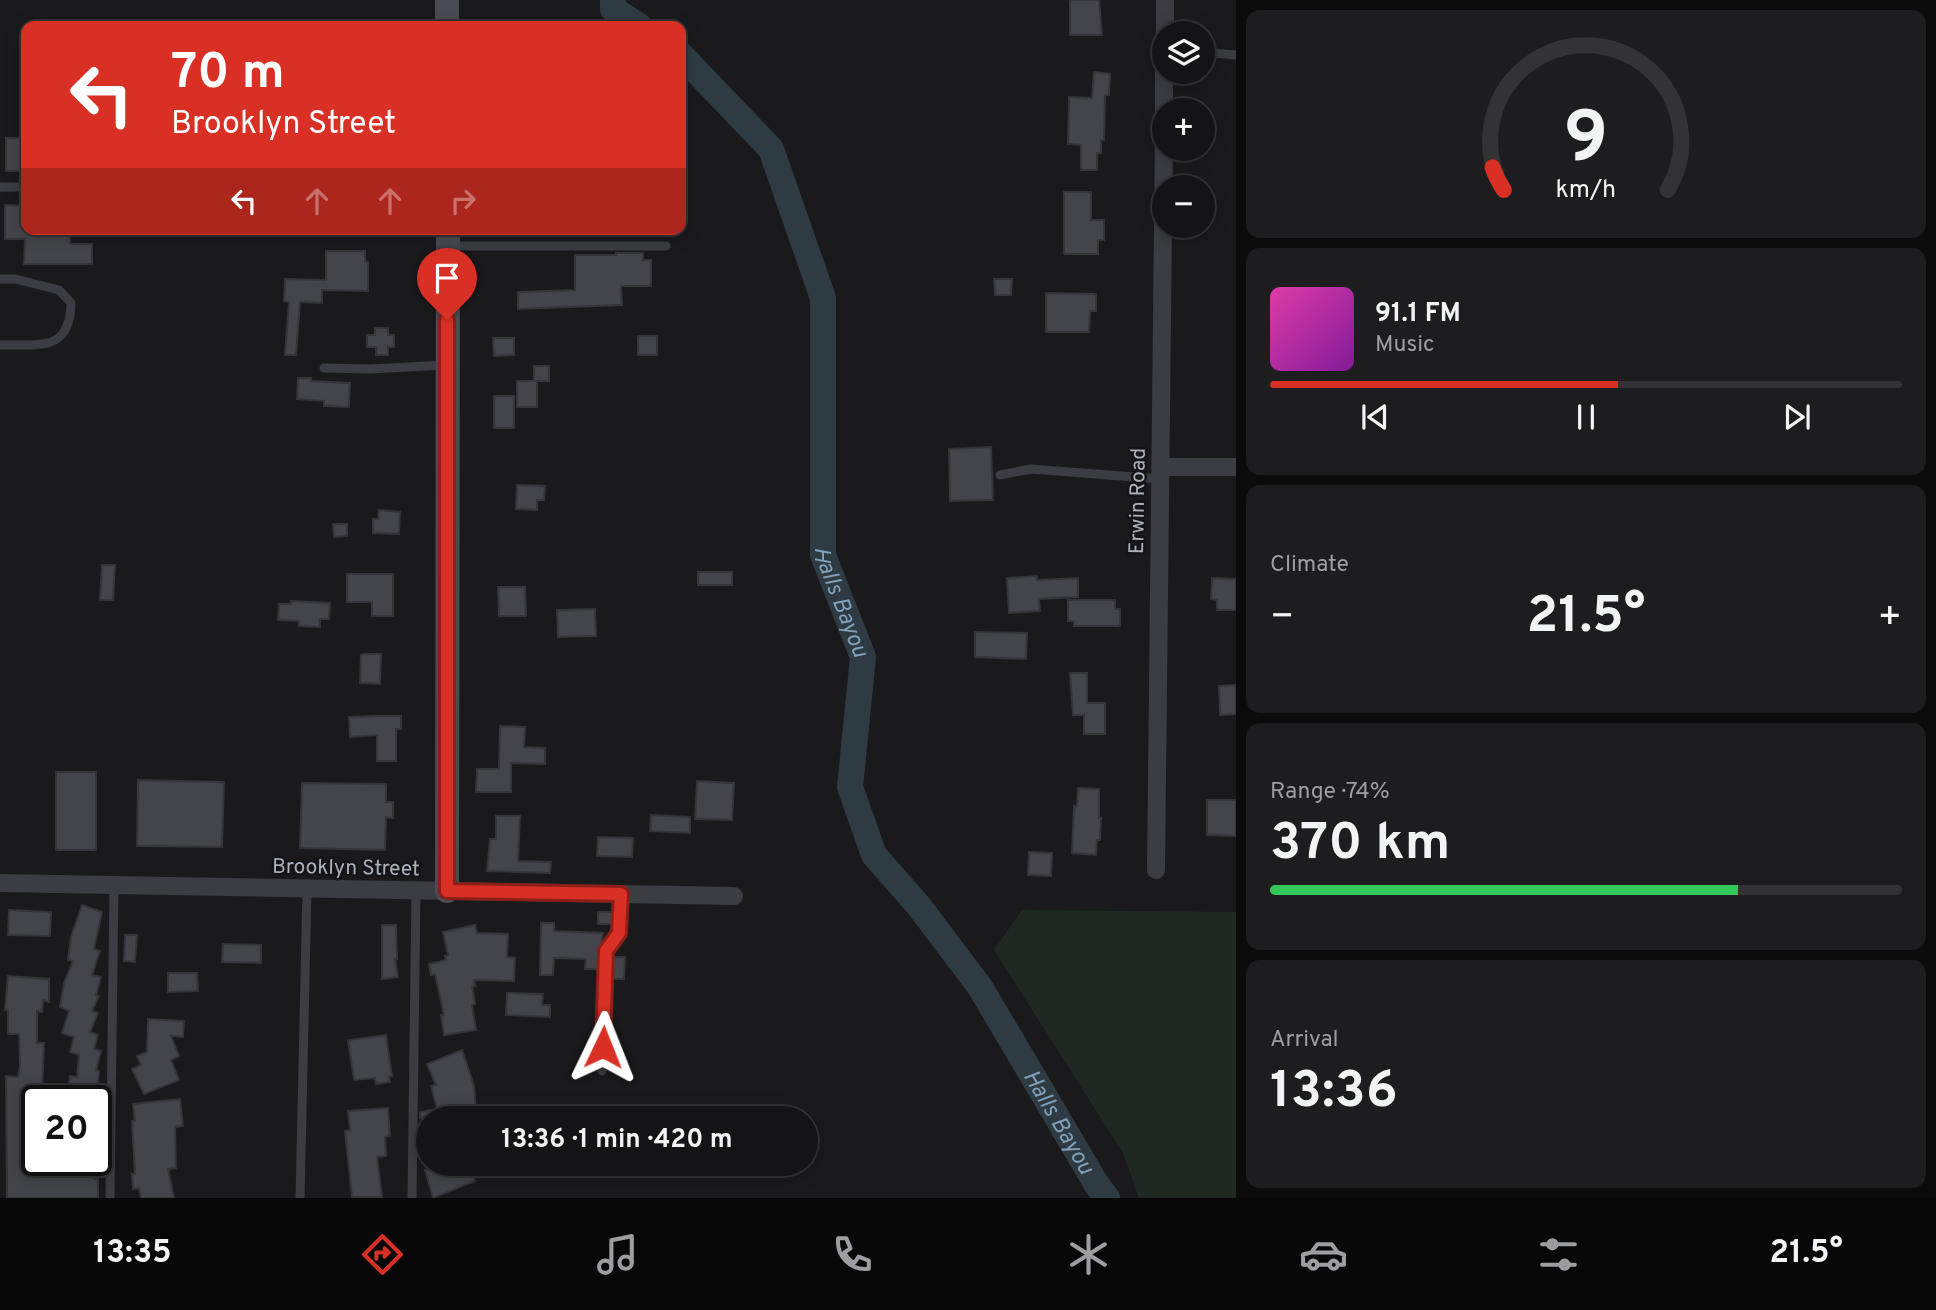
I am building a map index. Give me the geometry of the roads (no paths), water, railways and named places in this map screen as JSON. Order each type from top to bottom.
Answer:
[{"type":"street","points":[[447,0],[447,21]]},
{"type":"street","points":[[1165,0],[1165,21]]},
{"type":"street","name":"Erwin Road","points":[[1156,870],[1164,161]]},
{"type":"street","points":[[447,238],[447,891]]},
{"type":"street","points":[[1160,473],[1236,467]]},
{"type":"street","name":"Brooklyn Street","points":[[0,883],[734,896]]},
{"type":"lane","points":[[1215,53],[1236,55]]},
{"type":"lane","points":[[0,187],[21,187]]},
{"type":"lane","points":[[447,238],[666,246]]},
{"type":"lane","points":[[0,279],[15,279],[59,290],[71,303],[71,323],[62,338],[45,344],[0,345]]},
{"type":"lane","points":[[324,368],[370,369],[447,365]]},
{"type":"lane","points":[[1000,475],[1031,469],[1160,473]]},
{"type":"lane","points":[[110,1198],[114,886]]},
{"type":"lane","points":[[300,1198],[307,889]]},
{"type":"lane","points":[[412,1198],[416,891]]},
{"type":"lane","points":[[602,1071],[606,951],[619,933],[621,894]]},
{"type":"waterway","name":"Halls Bayou","points":[[613,0],[613,9],[631,21]]},
{"type":"waterway","name":"Halls Bayou","points":[[686,60],[771,149],[823,298],[823,555],[863,657],[850,787],[874,855],[918,905],[980,987],[1107,1198]]}]
